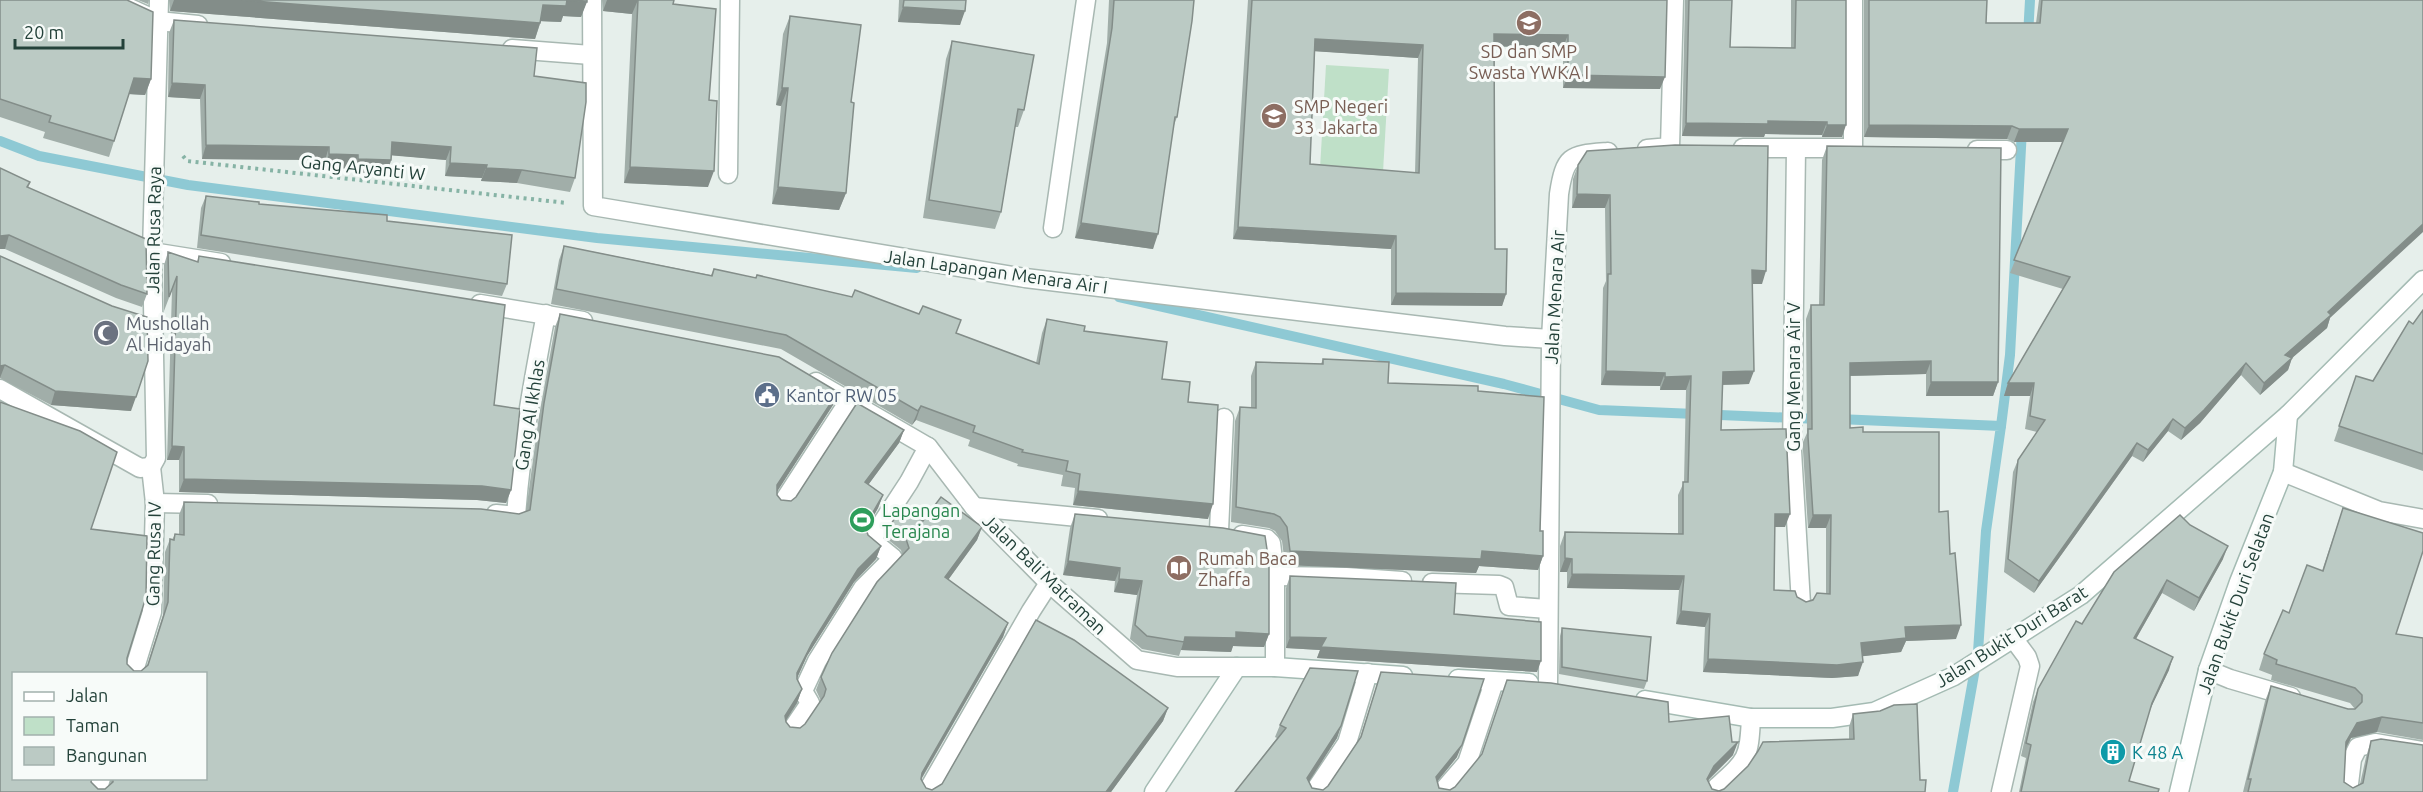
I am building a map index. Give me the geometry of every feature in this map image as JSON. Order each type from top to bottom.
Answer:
[{"type":"street","points":[[112,0],[158,21],[219,26]]},
{"type":"street","name":"Jalan Rusa Raya","points":[[151,467],[156,458],[152,252],[159,0]]},
{"type":"street","points":[[592,0],[593,206]]},
{"type":"street","points":[[728,174],[730,0]]},
{"type":"street","points":[[1053,228],[1086,0]]},
{"type":"street","points":[[1674,0],[1670,147],[1693,147]]},
{"type":"street","points":[[1853,0],[1853,148]]},
{"type":"street","points":[[498,48],[591,56]]},
{"type":"street","name":"Jalan Menara Air","points":[[1548,684],[1551,339],[1562,176],[1568,163],[1577,154],[1670,147]]},
{"type":"street","points":[[1727,148],[1876,149]]},
{"type":"street","name":"Gang Menara Air V","points":[[1796,149],[1792,435],[1801,604]]},
{"type":"street","points":[[1959,150],[2007,150]]},
{"type":"street","name":"Jalan Lapangan Menara Air I","points":[[593,206],[1025,278],[1505,336],[1551,339]]},
{"type":"street","points":[[152,252],[233,265]]},
{"type":"street","name":"Jalan Bukit Duri Barat","points":[[1627,697],[1751,718],[1832,718],[1874,712],[1954,676],[2081,595],[2288,415],[2423,280]]},
{"type":"street","points":[[465,301],[604,326]]},
{"type":"street","name":"Gang Al Ikhlas","points":[[477,512],[516,516],[519,473],[533,378],[546,314]]},
{"type":"street","points":[[133,316],[152,322]]},
{"type":"street","name":"Jalan Bali Matraman","points":[[798,371],[928,447],[974,507],[1049,583],[1137,660],[1177,667],[1237,668]]},
{"type":"street","points":[[0,389],[140,468],[151,467]]},
{"type":"street","points":[[782,504],[849,401]]},
{"type":"street","name":"Jalan Bukit Duri Selatan","points":[[2179,792],[2208,670],[2239,582],[2283,472],[2288,415]]},
{"type":"street","points":[[1219,531],[1224,418]]},
{"type":"street","points":[[791,731],[810,703],[803,691],[817,662],[863,588],[893,558],[871,540],[909,482],[928,447]]},
{"type":"street","name":"Gang Rusa IV","points":[[134,672],[152,612],[155,503],[151,467]]},
{"type":"street","points":[[2283,472],[2379,512],[2423,519]]},
{"type":"street","points":[[155,503],[227,505]]},
{"type":"street","points":[[974,507],[1116,521]]},
{"type":"street","points":[[1196,529],[1267,539],[1271,543],[1275,576],[1275,667]]},
{"type":"street","points":[[1275,576],[1499,585],[1504,587],[1509,606],[1548,609]]},
{"type":"street","points":[[927,792],[1049,583]]},
{"type":"street","points":[[2001,792],[2030,666],[2027,657],[2013,638]]},
{"type":"street","points":[[1154,792],[1237,668],[1275,667],[1548,684],[1570,688]]},
{"type":"street","points":[[2208,670],[2230,680],[2304,701]]},
{"type":"street","points":[[1314,792],[1347,743],[1368,674]]},
{"type":"street","points":[[1442,792],[1467,764],[1494,682]]},
{"type":"street","points":[[1714,792],[1744,761],[1750,743],[1751,718]]},
{"type":"street","points":[[2348,792],[2352,759],[2358,747],[2375,743],[2423,751]]},
{"type":"path","name":"Gang Aryanti W","points":[[180,151],[187,161],[593,206]]},
{"type":"green space","points":[[1326,65],[1389,69],[1383,172],[1320,169]]},
{"type":"building","points":[[0,0],[127,0],[153,12],[151,79],[134,78],[114,141],[49,122],[51,116],[0,99]]},
{"type":"building","points":[[242,0],[567,0],[566,6],[543,5],[540,23]]},
{"type":"building","points":[[638,0],[674,0],[673,4],[716,9],[709,100],[717,101],[714,171],[630,167]]},
{"type":"building","points":[[904,0],[966,0],[965,11],[903,7]]},
{"type":"building","points":[[1114,0],[1194,0],[1158,234],[1081,223],[1112,28]]},
{"type":"building","points":[[1252,0],[1667,0],[1665,77],[1568,75],[1568,35],[1494,34],[1495,249],[1507,249],[1506,294],[1396,293],[1396,236],[1238,227]],"holes":[[[1315,39],[1423,45],[1419,173],[1310,164]]]},
{"type":"building","points":[[1689,0],[1732,0],[1730,47],[1795,48],[1796,0],[1846,0],[1846,125],[1827,125],[1827,122],[1768,121],[1768,124],[1686,123]]},
{"type":"building","points":[[1869,0],[1987,0],[1986,23],[2040,23],[2042,0],[2423,0],[2423,224],[2328,312],[2331,315],[2285,355],[2292,358],[2264,383],[2246,363],[2185,428],[2173,419],[2148,450],[2137,443],[2039,581],[2008,559],[2018,460],[2045,420],[2030,416],[2034,383],[2008,383],[2070,277],[2014,260],[2068,129],[2019,129],[2012,126],[1869,125]]},
{"type":"building","points":[[790,16],[861,25],[851,102],[854,103],[846,193],[778,187],[788,88],[782,88]]},
{"type":"building","points":[[174,20],[537,48],[534,76],[586,83],[586,102],[575,178],[522,170],[486,168],[487,165],[450,163],[451,147],[392,142],[391,160],[358,159],[358,155],[329,154],[329,147],[206,145],[205,85],[172,83]]},
{"type":"building","points":[[952,41],[1034,55],[1024,110],[1018,109],[1001,212],[929,200]]},
{"type":"building","points":[[1675,145],[1768,146],[1766,271],[1752,270],[1754,371],[1723,372],[1721,430],[1786,429],[1790,514],[1775,514],[1774,590],[1795,591],[1797,597],[1806,602],[1813,600],[1817,593],[1830,594],[1831,515],[1813,515],[1808,437],[1808,429],[1812,429],[1811,305],[1824,305],[1827,146],[2001,148],[1998,382],[1931,382],[1931,361],[1850,363],[1850,428],[1863,427],[1863,432],[1939,432],[1939,512],[1948,511],[1950,554],[1955,553],[1961,625],[1905,627],[1906,638],[1861,643],[1863,662],[1837,665],[1708,659],[1710,614],[1681,611],[1684,576],[1572,574],[1572,559],[1565,558],[1565,532],[1683,534],[1683,482],[1688,482],[1691,376],[1665,377],[1665,373],[1606,371],[1608,274],[1611,274],[1610,195],[1577,194],[1578,165],[1587,151]]},
{"type":"building","points":[[0,168],[30,182],[27,187],[146,239],[147,294],[121,285],[9,235],[0,236]]},
{"type":"building","points":[[206,196],[259,202],[259,204],[387,215],[387,221],[512,235],[507,284],[201,235]]},
{"type":"building","points":[[564,246],[712,276],[714,269],[756,278],[757,275],[852,297],[855,290],[919,314],[923,306],[961,320],[956,333],[1039,364],[1047,319],[1085,326],[1084,331],[1167,342],[1162,379],[1190,382],[1188,402],[1218,405],[1213,504],[1078,491],[1080,474],[1066,471],[1068,461],[1022,452],[1023,450],[973,432],[975,426],[921,406],[918,411],[786,335],[556,289]]},
{"type":"building","points":[[168,252],[198,262],[199,256],[505,305],[494,405],[520,409],[511,490],[482,486],[184,479],[184,447],[172,446],[177,276],[169,297]]},
{"type":"building","points":[[0,256],[112,306],[147,317],[148,361],[136,397],[55,391],[5,365],[0,366]]},
{"type":"building","points":[[2423,310],[2423,454],[2339,426],[2356,376],[2373,381],[2409,321],[2413,324]]},
{"type":"building","points":[[560,314],[779,357],[838,392],[777,485],[777,495],[781,500],[791,501],[796,497],[857,403],[904,430],[865,482],[883,495],[865,526],[868,535],[881,546],[858,569],[812,643],[797,673],[802,689],[785,716],[790,727],[800,728],[805,724],[824,696],[826,689],[821,677],[832,653],[877,582],[909,548],[905,536],[891,524],[902,507],[923,521],[941,497],[982,527],[945,577],[1008,623],[922,773],[921,779],[926,788],[932,790],[942,784],[1036,620],[1074,640],[1168,708],[1106,792],[0,792],[0,402],[80,431],[117,452],[91,529],[147,536],[146,597],[127,658],[127,664],[134,671],[141,671],[148,665],[168,602],[170,539],[174,540],[175,534],[184,535],[184,502],[481,509],[519,514],[530,510],[544,403]]},
{"type":"building","points":[[1323,359],[1389,362],[1388,383],[1478,386],[1478,391],[1544,397],[1540,531],[1543,531],[1543,556],[1482,551],[1481,559],[1290,551],[1287,527],[1280,517],[1236,507],[1240,407],[1256,408],[1256,362],[1323,364]]},
{"type":"building","points":[[2343,508],[2423,533],[2423,551],[2396,634],[2423,638],[2423,723],[2382,717],[2357,723],[2346,742],[2344,782],[2353,788],[2363,783],[2371,741],[2381,739],[2423,745],[2423,792],[2248,792],[2251,779],[2248,779],[2271,686],[2348,709],[2355,709],[2362,702],[2362,695],[2355,688],[2276,664],[2277,660],[2264,654],[2283,610],[2289,613],[2307,565],[2323,571]]},
{"type":"building","points":[[1075,514],[1223,528],[1265,536],[1269,563],[1269,634],[1236,632],[1236,638],[1185,637],[1184,642],[1147,636],[1135,625],[1142,581],[1119,579],[1120,568],[1068,561]]},
{"type":"building","points":[[2180,515],[2190,525],[2228,546],[2199,598],[2167,580],[2134,638],[2173,657],[2152,703],[2129,781],[2159,789],[2158,792],[2021,792],[2031,745],[2026,743],[2038,689],[2076,621],[2082,624],[2114,572]]},
{"type":"building","points":[[1290,576],[1456,583],[1454,614],[1541,622],[1541,661],[1321,647],[1326,638],[1290,637]]},
{"type":"building","points":[[1562,628],[1651,637],[1647,681],[1562,667]]},
{"type":"building","points":[[1310,668],[1358,671],[1341,726],[1307,778],[1312,788],[1323,790],[1328,786],[1361,737],[1381,672],[1484,679],[1462,745],[1436,777],[1439,788],[1450,790],[1455,787],[1482,754],[1507,680],[1551,683],[1668,702],[1669,722],[1729,716],[1732,742],[1738,742],[1714,766],[1707,779],[1712,789],[1719,791],[1748,766],[1763,742],[1854,739],[1853,714],[1880,711],[1894,705],[1917,704],[1920,780],[1926,780],[1925,792],[1235,792],[1286,728],[1280,725]]},
{"type":"waterway","points":[[2028,36],[2030,0]]},
{"type":"waterway","points":[[2001,426],[2010,355],[2022,129]]},
{"type":"waterway","points":[[0,141],[39,156],[188,185],[597,238],[917,268]]},
{"type":"waterway","points":[[1119,297],[1504,384],[1599,410],[1819,419]]},
{"type":"waterway","points":[[1838,419],[2001,426],[1986,531],[1978,652],[1953,792]]},
{"type":"place","name":"SD dan SMP Swasta YWKA I","points":[[1529,23]]},
{"type":"place","name":"SMP Negeri 33 Jakarta","points":[[1274,116]]},
{"type":"place","name":"Mushollah Al Hidayah","points":[[106,333]]},
{"type":"place","name":"Kantor RW 05","points":[[767,395]]},
{"type":"place","name":"Lapangan Terajana","points":[[862,520]]},
{"type":"place","name":"Rumah Baca Zhaffa","points":[[1179,568]]},
{"type":"place","name":"K 48 A","points":[[2113,752]]}]
